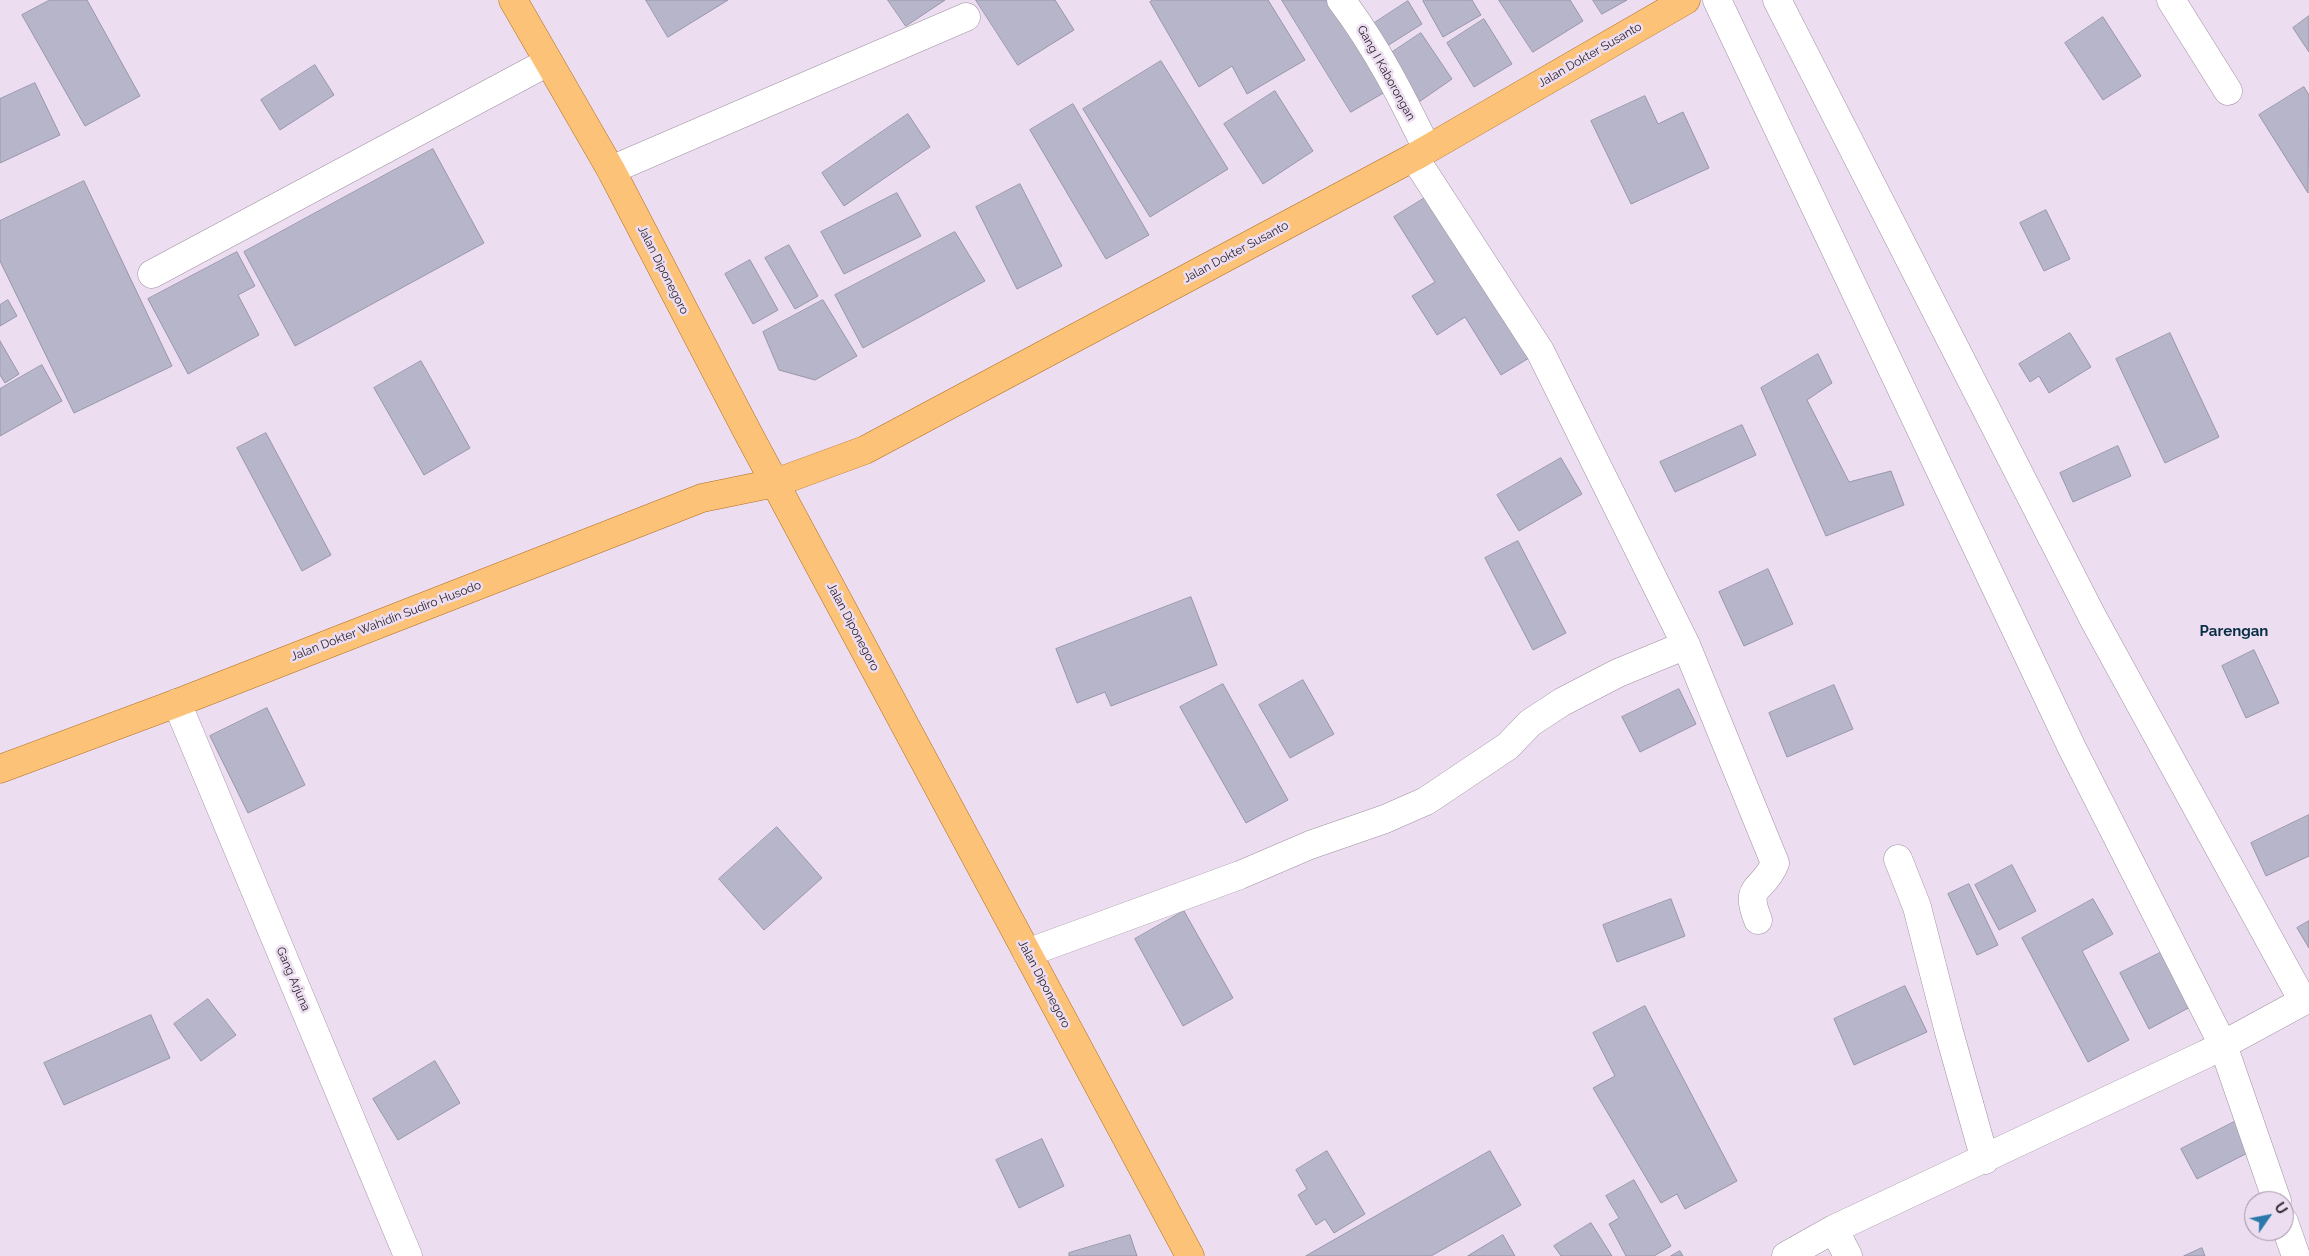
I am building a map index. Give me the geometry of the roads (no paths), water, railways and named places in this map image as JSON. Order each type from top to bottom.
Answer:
[{"type":"main road","name":"Jalan Diponegoro","points":[[513,0],[611,170],[775,482],[1190,1256]]},
{"type":"main road","name":"Jalan Dokter Susanto","points":[[775,482],[865,450],[1420,153],[1686,0]]},
{"type":"main road","name":"Jalan Dokter Wahidin Sudiro Husodo","points":[[0,769],[177,703],[702,498],[775,482]]},
{"type":"street","name":"Gang I Kaborongan","points":[[1341,0],[1357,21],[1403,100],[1420,153],[1540,351],[1686,645],[1775,863],[1772,871],[1753,894],[1751,903],[1758,920]]},
{"type":"street","points":[[1717,0],[2072,748],[2223,1045],[2274,1191]]},
{"type":"street","points":[[1777,0],[2093,618],[2306,999],[2223,1045],[1984,1160],[1834,1229],[1786,1256]]},
{"type":"street","points":[[2171,0],[2228,90]]},
{"type":"street","points":[[611,170],[966,17]]},
{"type":"street","points":[[152,274],[548,62]]},
{"type":"street","points":[[1028,953],[1240,875],[1310,845],[1385,819],[1426,801],[1508,746],[1530,723],[1562,702],[1618,673],[1686,645]]},
{"type":"street","name":"Gang Arjuna","points":[[177,703],[408,1256]]},
{"type":"street","points":[[1898,859],[1918,906],[1949,1032],[1984,1160]]},
{"type":"street","points":[[1834,1229],[1848,1256]]},
{"type":"street","points":[[2291,1241],[2296,1256]]},
{"type":"district","name":"Parengan","points":[[2234,631]]}]
